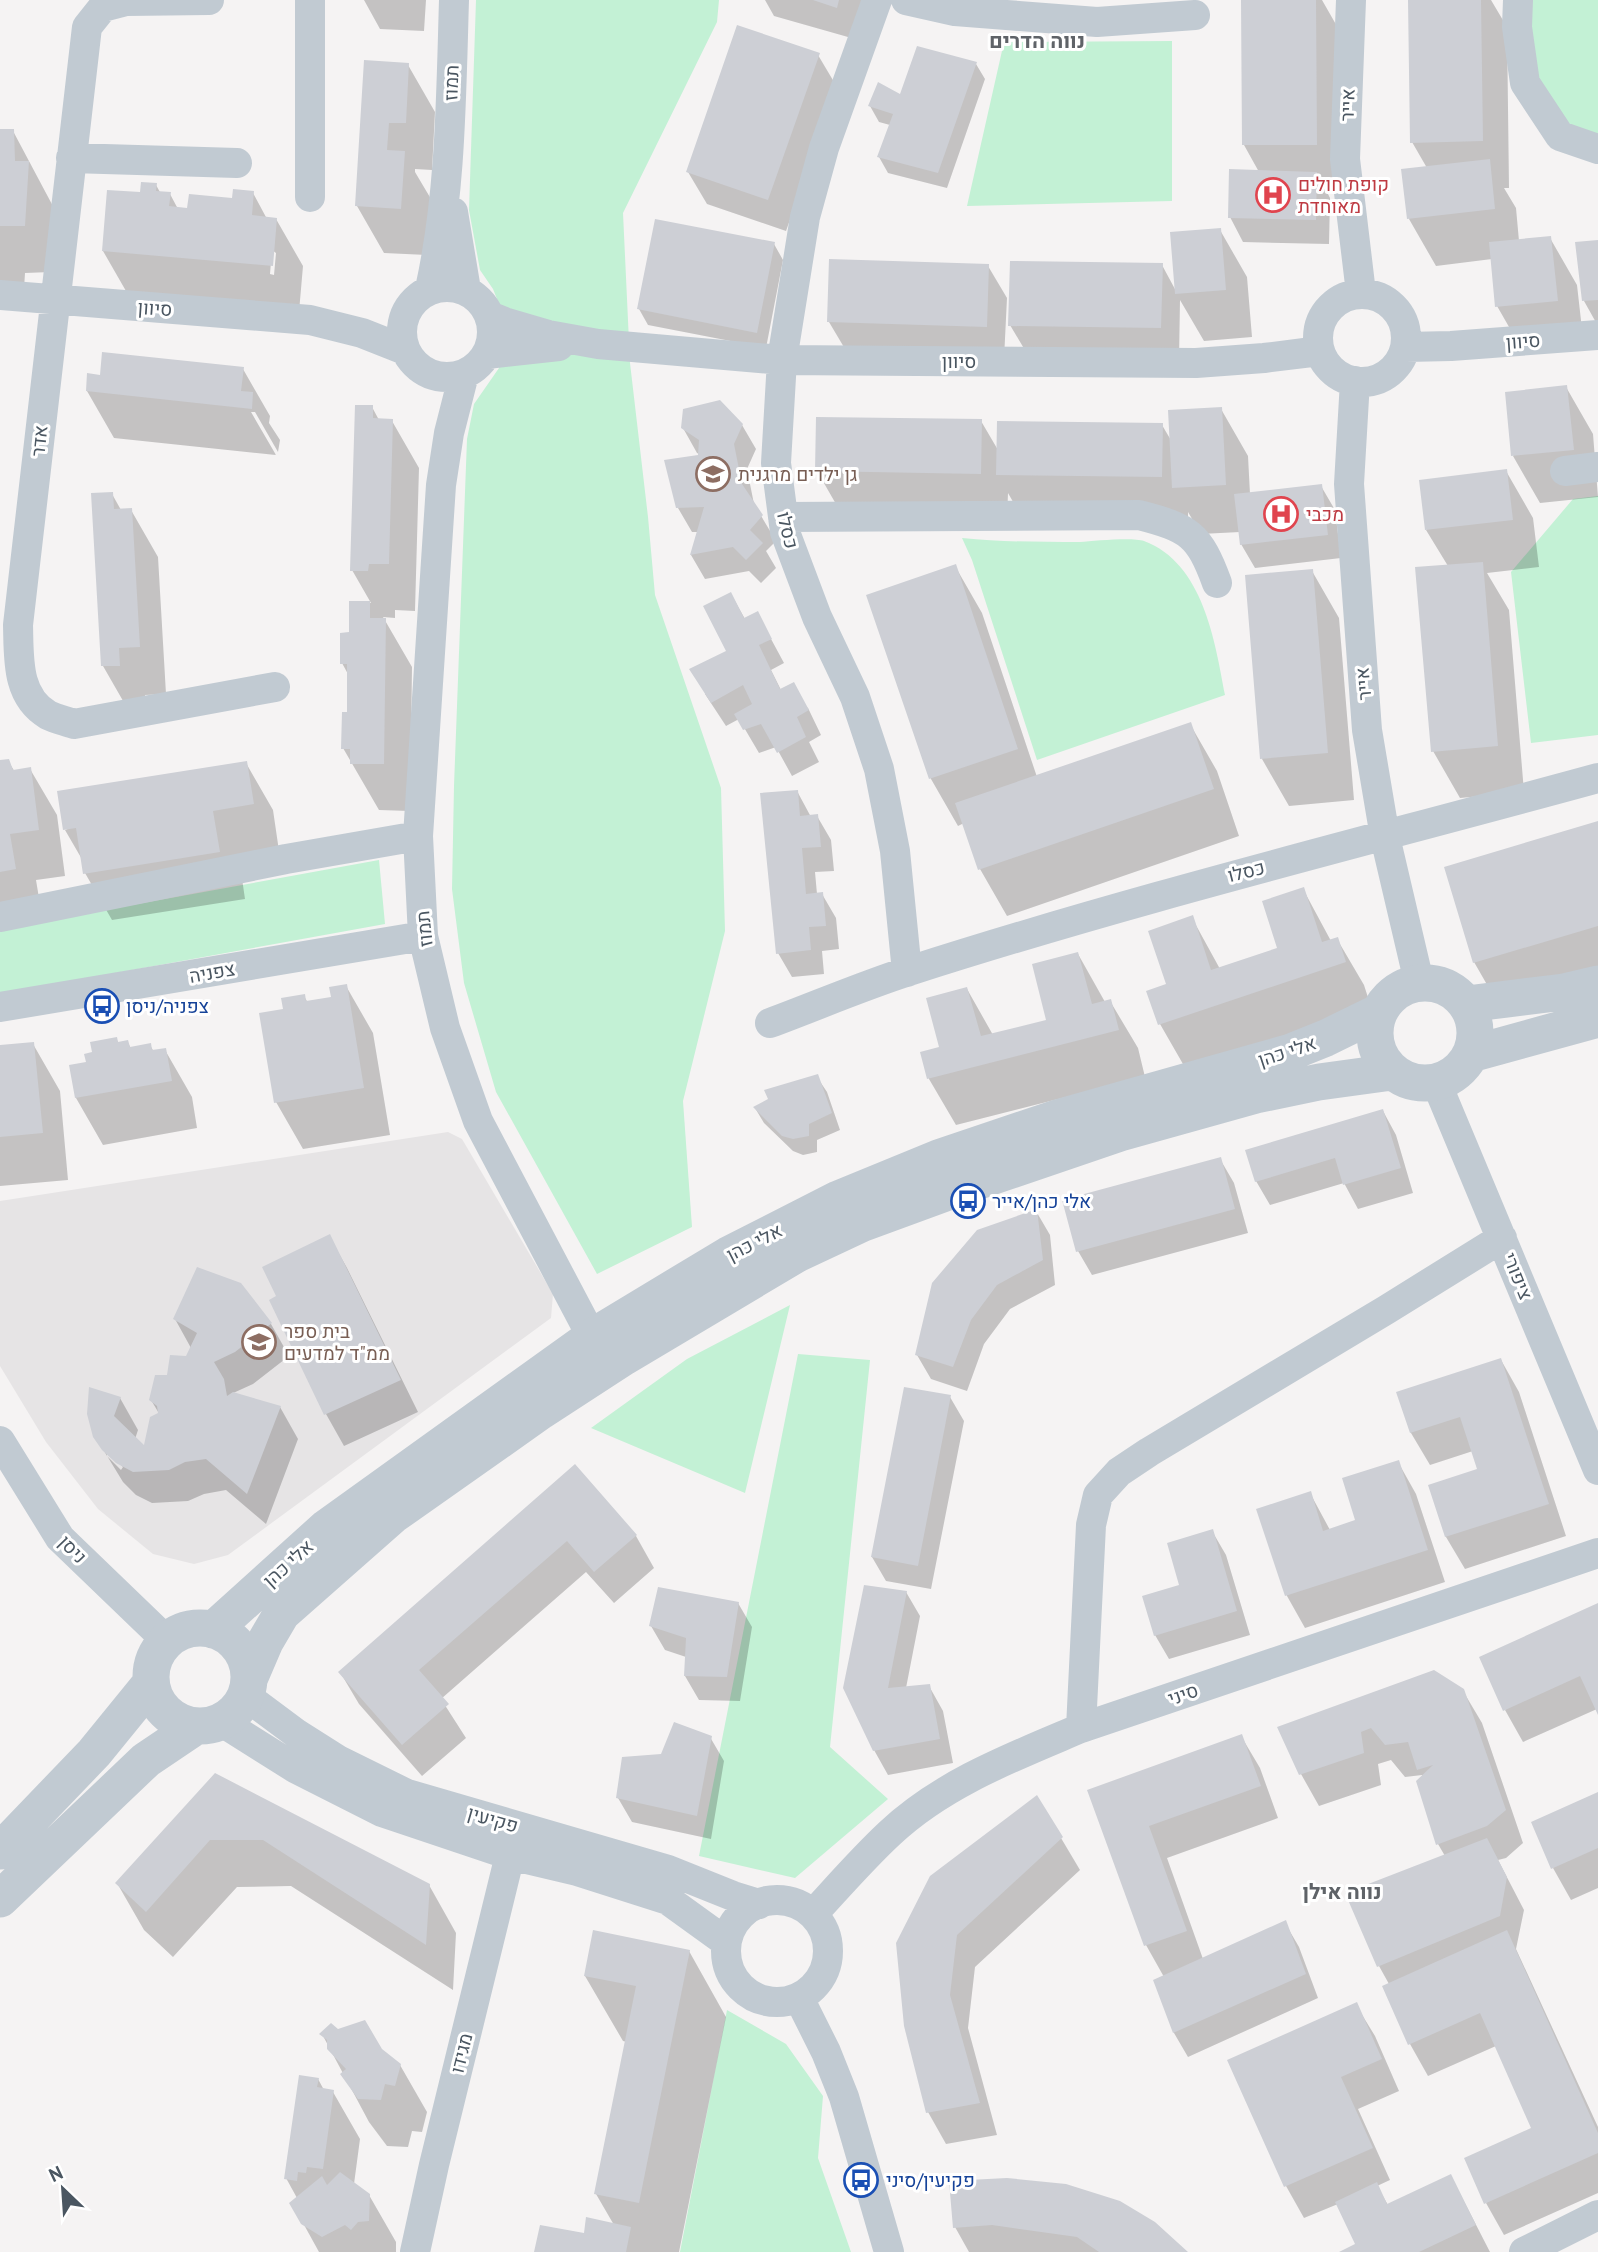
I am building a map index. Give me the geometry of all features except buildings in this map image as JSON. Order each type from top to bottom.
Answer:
[{"type":"street","name":"אדר","points":[[209,0],[126,1],[103,7],[87,27],[18,625],[19,663],[25,692],[47,714],[74,724],[275,687]]},
{"type":"street","points":[[310,0],[310,197]]},
{"type":"street","name":"תמוז","points":[[419,299],[441,235],[448,167],[454,0]]},
{"type":"street","name":"כסלו","points":[[877,0],[824,148],[805,217],[782,360],[776,463],[785,532],[817,617],[855,697],[880,769],[895,850],[907,972]]},
{"type":"street","points":[[906,0],[956,11],[1097,22],[1195,15]]},
{"type":"street","name":"אייר","points":[[1351,0],[1345,159],[1361,293]]},
{"type":"street","points":[[1518,14],[1525,83],[1560,136],[1598,149]]},
{"type":"street","points":[[71,158],[237,163]]},
{"type":"street","name":"תמוז","points":[[448,167],[454,225],[466,290]]},
{"type":"street","points":[[442,286],[466,290],[485,305],[490,316],[492,342],[487,354],[477,366],[464,374],[451,377],[426,372],[417,366],[405,350],[402,329],[419,299],[442,286]]},
{"type":"street","points":[[1361,293],[1375,295],[1396,309],[1403,321],[1406,347],[1392,370],[1381,377],[1369,381],[1346,379],[1329,368],[1320,351],[1320,324],[1326,312],[1336,302],[1361,293]]},
{"type":"street","name":"סיוון","points":[[0,295],[310,320],[367,317],[419,299]]},
{"type":"street","name":"סיוון","points":[[490,316],[524,328],[598,344],[782,360],[1196,363],[1320,351]]},
{"type":"street","name":"סיוון","points":[[310,320],[362,333],[405,350]]},
{"type":"street","name":"סיוון","points":[[1406,347],[1598,335]]},
{"type":"street","name":"סיוון","points":[[487,354],[537,347],[598,344]]},
{"type":"street","name":"תמוז","points":[[426,372],[435,415],[441,485]]},
{"type":"street","name":"תמוז","points":[[464,374],[449,433],[441,485],[418,836],[424,936],[445,1028],[478,1121],[592,1337]]},
{"type":"street","name":"אייר","points":[[1355,381],[1349,484],[1367,730],[1385,836],[1419,982]]},
{"type":"street","points":[[1565,471],[1598,467]]},
{"type":"street","points":[[783,517],[1139,515],[1169,523],[1197,539],[1217,583]]},
{"type":"street","name":"כסלו","points":[[770,1023],[907,972],[1228,876],[1598,778]]},
{"type":"street","points":[[0,918],[286,859],[418,836]]},
{"type":"street","name":"צפניה","points":[[0,1007],[424,936]]},
{"type":"street","points":[[1419,982],[1433,983],[1446,987],[1467,1004],[1474,1020],[1475,1037],[1471,1054],[1462,1067],[1450,1077],[1420,1084],[1392,1072],[1381,1060],[1375,1044],[1374,1028],[1378,1012],[1388,997],[1402,987],[1419,982]]},
{"type":"street","points":[[1467,1004],[1564,992],[1598,984]]},
{"type":"street","name":"אלי כהן","points":[[213,1630],[326,1528],[592,1337],[728,1255],[838,1199],[938,1158],[1057,1118],[1291,1052],[1378,1012]]},
{"type":"street","points":[[1471,1054],[1598,1020]]},
{"type":"street","name":"אלי כהן","points":[[228,1705],[282,1613],[393,1516],[613,1363],[797,1254],[873,1220],[1121,1133],[1256,1095],[1319,1082],[1392,1072]]},
{"type":"street","name":"ציפורי","points":[[1436,1082],[1598,1470]]},
{"type":"street","points":[[1081,1728],[1091,1525],[1098,1496],[1119,1472],[1149,1452],[1310,1357],[1502,1238]]},
{"type":"street","name":"ניסן","points":[[0,1441],[60,1538],[167,1640]]},
{"type":"street","name":"סיני","points":[[813,1914],[891,1831],[942,1793],[999,1764],[1081,1728],[1598,1553]]},
{"type":"street","points":[[0,1899],[146,1760],[228,1705],[247,1661],[240,1647],[228,1636],[213,1630],[189,1630],[167,1640],[151,1667],[155,1699],[165,1713],[179,1722],[228,1705]]},
{"type":"street","points":[[0,1851],[94,1753],[151,1683]]},
{"type":"street","name":"פקיעין","points":[[228,1705],[295,1768],[382,1812],[510,1855],[577,1871],[668,1900],[722,1939],[726,1945]]},
{"type":"street","name":"פקיעין","points":[[228,1705],[297,1734],[338,1760],[407,1794],[668,1870],[759,1904]]},
{"type":"street","name":"מגידו","points":[[415,2252],[510,1855]]},
{"type":"street","points":[[773,1900],[788,1901],[813,1914],[823,1928],[828,1943],[828,1959],[813,1988],[799,1998],[768,2002],[741,1988],[726,1960],[726,1945],[737,1920],[747,1910],[773,1900]]},
{"type":"street","points":[[799,1998],[826,2052],[844,2097],[889,2252]]},
{"type":"street","points":[[1524,2252],[1598,2215]]},
{"type":"shaded area","name":"בית ספר ממ\"ד למדעים","points":[[448,1132],[462,1139],[553,1294],[551,1318],[228,1555],[194,1564],[153,1554],[98,1509],[46,1442],[0,1366],[0,1201]]},
{"type":"green space","points":[[476,0],[719,0],[717,22],[623,213],[630,363],[655,595],[721,788],[725,931],[683,1101],[692,1227],[597,1274],[496,1092],[464,983],[452,889],[467,439],[474,404],[499,368],[499,304],[480,270],[469,210]]},
{"type":"green space","points":[[1522,0],[1598,0],[1598,139],[1551,114],[1522,68]]},
{"type":"green space","points":[[1172,41],[1172,201],[967,206],[1004,42]]},
{"type":"green space","points":[[1598,496],[1598,735],[1531,743],[1511,572],[1573,499]]},
{"type":"green space","points":[[962,538],[1050,542],[1131,539],[1144,541],[1164,552],[1180,567],[1193,585],[1203,606],[1211,628],[1225,695],[1037,760],[972,560]]},
{"type":"green space","points":[[379,860],[385,924],[0,994],[0,929]]},
{"type":"green space","points":[[790,1305],[745,1493],[591,1428],[687,1359]]},
{"type":"green space","points":[[798,1354],[870,1360],[830,1747],[888,1799],[795,1878],[699,1856]]},
{"type":"green space","points":[[727,2010],[786,2044],[823,2096],[818,2158],[851,2252],[680,2252]]},
{"type":"place","name":"קופת חולים מאוחדת","points":[[1273,195]]},
{"type":"place","name":"גן ילדים מרגנית","points":[[713,474]]},
{"type":"place","name":"מכבי","points":[[1281,514]]},
{"type":"place","name":"צפניה/ניסן","points":[[102,1006]]},
{"type":"place","name":"אלי כהן/אייר","points":[[968,1201]]},
{"type":"place","name":"בית ספר ממ\"ד למדעים","points":[[259,1342]]},
{"type":"place","name":"פקיעין/סיני","points":[[861,2180]]},
{"type":"district","name":"נווה הדרים","points":[[1037,40]]},
{"type":"district","name":"נווה אילן","points":[[1342,1891]]}]
